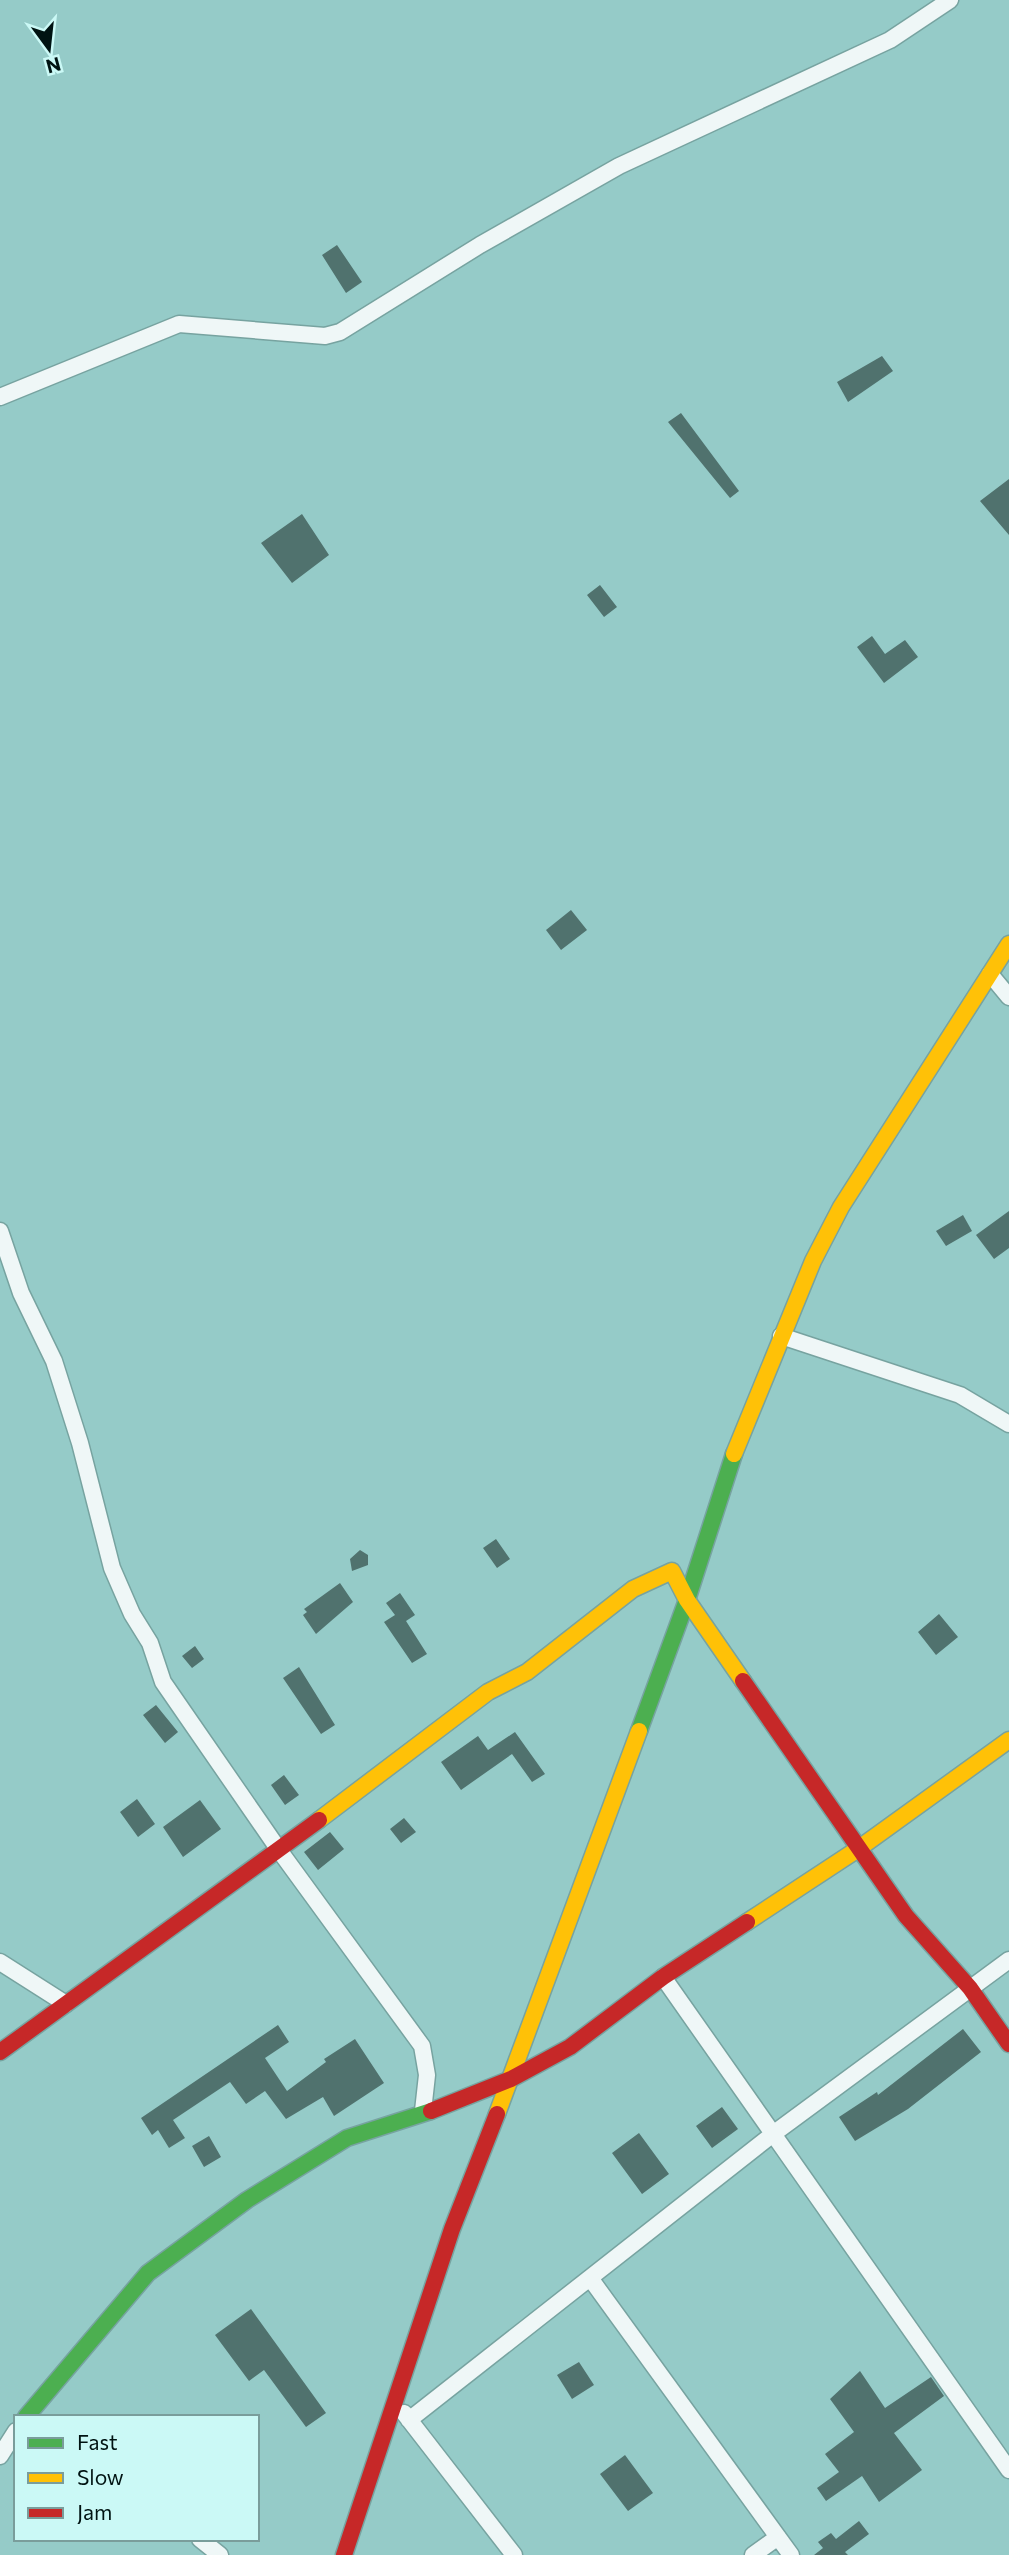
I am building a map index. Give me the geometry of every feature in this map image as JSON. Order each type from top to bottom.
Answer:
[{"type":"street","points":[[0,397],[179,324],[325,336],[340,332],[480,245],[619,166],[890,40],[950,0]]},
{"type":"street","points":[[344,2555],[452,2229],[511,2079],[687,1601],[726,1474],[781,1336],[813,1261],[841,1208],[1009,944]]},
{"type":"street","points":[[990,974],[1009,997]]},
{"type":"street","points":[[0,1231],[21,1293],[54,1361],[80,1443],[112,1568],[132,1614],[150,1643],[163,1682],[279,1850],[422,2046],[427,2076],[423,2111]]},
{"type":"street","points":[[781,1336],[960,1395],[1009,1424]]},
{"type":"street","points":[[0,2052],[279,1850],[488,1692],[527,1672],[633,1589],[672,1571],[687,1601],[858,1849],[906,1916],[970,1988],[1009,2044]]},
{"type":"street","points":[[28,2415],[148,2273],[187,2242],[347,2138],[423,2111],[462,2101],[511,2079],[570,2047],[663,1977],[858,1849],[1009,1740]]},
{"type":"street","points":[[409,2420],[773,2134],[1009,1960]]},
{"type":"street","points":[[0,1962],[66,2004]]},
{"type":"street","points":[[663,1977],[1009,2470]]},
{"type":"street","points":[[590,2278],[791,2555]]},
{"type":"street","points":[[396,2403],[514,2555]]},
{"type":"street","points":[[0,2457],[14,2434]]},
{"type":"street","points":[[753,2555],[778,2537]]},
{"type":"street","points":[[202,2541],[220,2555]]},
{"type":"building","points":[[337,245],[362,282],[346,293],[322,255]]},
{"type":"building","points":[[882,356],[893,371],[848,402],[837,382]]},
{"type":"building","points":[[681,413],[739,491],[730,498],[668,422]]},
{"type":"building","points":[[1009,479],[1009,535],[980,501]]},
{"type":"building","points":[[302,514],[329,555],[292,583],[261,543]]},
{"type":"building","points":[[600,585],[617,607],[604,617],[587,595]]},
{"type":"building","points":[[872,636],[885,654],[905,640],[918,657],[884,683],[857,647]]},
{"type":"building","points":[[571,910],[587,930],[561,950],[546,930]]},
{"type":"building","points":[[1009,1211],[1009,1248],[994,1259],[976,1235]]},
{"type":"building","points":[[963,1215],[972,1231],[946,1246],[936,1231]]},
{"type":"building","points":[[496,1539],[510,1559],[497,1568],[483,1548]]},
{"type":"building","points":[[360,1550],[368,1555],[368,1565],[352,1571],[350,1559]]},
{"type":"building","points":[[340,1583],[353,1602],[316,1634],[303,1615],[307,1612],[304,1609]]},
{"type":"building","points":[[400,1593],[415,1615],[406,1621],[427,1654],[412,1663],[384,1622],[395,1615],[386,1603]]},
{"type":"building","points":[[939,1614],[958,1637],[936,1655],[918,1632]]},
{"type":"building","points":[[195,1646],[204,1659],[192,1668],[182,1656]]},
{"type":"building","points":[[299,1667],[335,1725],[321,1734],[283,1678]]},
{"type":"building","points":[[156,1705],[178,1732],[165,1743],[143,1715]]},
{"type":"building","points":[[515,1732],[545,1774],[532,1782],[512,1754],[461,1790],[441,1762],[478,1736],[488,1750]]},
{"type":"building","points":[[284,1775],[299,1795],[285,1805],[271,1785]]},
{"type":"building","points":[[137,1799],[155,1824],[138,1837],[120,1812]]},
{"type":"building","points":[[200,1800],[221,1829],[183,1857],[163,1827]]},
{"type":"building","points":[[404,1818],[416,1832],[401,1843],[390,1829]]},
{"type":"building","points":[[330,1832],[344,1849],[318,1870],[304,1852]]},
{"type":"building","points":[[278,2025],[289,2042],[265,2058],[287,2091],[326,2062],[324,2059],[355,2039],[384,2083],[334,2116],[323,2097],[286,2119],[265,2091],[246,2104],[230,2082],[173,2120],[185,2138],[169,2148],[158,2130],[152,2135],[141,2118]]},
{"type":"building","points":[[963,2029],[981,2052],[908,2109],[855,2141],[839,2117],[877,2092],[878,2095]]},
{"type":"building","points":[[722,2107],[738,2129],[712,2148],[696,2126]]},
{"type":"building","points":[[639,2133],[669,2174],[642,2194],[612,2153]]},
{"type":"building","points":[[209,2136],[221,2157],[204,2167],[192,2146]]},
{"type":"building","points":[[251,2309],[326,2413],[306,2427],[264,2370],[249,2381],[215,2335]]},
{"type":"building","points":[[579,2362],[594,2385],[572,2399],[557,2375]]},
{"type":"building","points":[[860,2371],[885,2408],[931,2377],[944,2396],[894,2433],[922,2470],[879,2502],[862,2476],[826,2501],[817,2488],[839,2472],[825,2454],[854,2432],[830,2399]]},
{"type":"building","points":[[625,2455],[653,2493],[628,2511],[600,2474]]},
{"type":"building","points":[[859,2521],[869,2534],[845,2552],[848,2555],[814,2555],[823,2548],[818,2542],[831,2533],[836,2539]]},
{"type":"traffic: fast","points":[[639,1731],[687,1600],[734,1454]]},
{"type":"traffic: fast","points":[[28,2415],[148,2273],[247,2200],[347,2138],[431,2111]]},
{"type":"traffic: slow","points":[[734,1454],[813,1261],[841,1207],[1009,944]]},
{"type":"traffic: slow","points":[[319,1820],[488,1692],[527,1672],[633,1589],[672,1571],[687,1600],[743,1681]]},
{"type":"traffic: slow","points":[[497,2114],[639,1731]]},
{"type":"traffic: slow","points":[[747,1922],[858,1849],[1009,1740]]},
{"type":"traffic: jam","points":[[743,1681],[906,1916],[970,1988],[1009,2044]]},
{"type":"traffic: jam","points":[[0,2052],[319,1820]]},
{"type":"traffic: jam","points":[[431,2111],[511,2079],[570,2047],[663,1977],[747,1922]]},
{"type":"traffic: jam","points":[[344,2555],[452,2229],[497,2114]]}]
